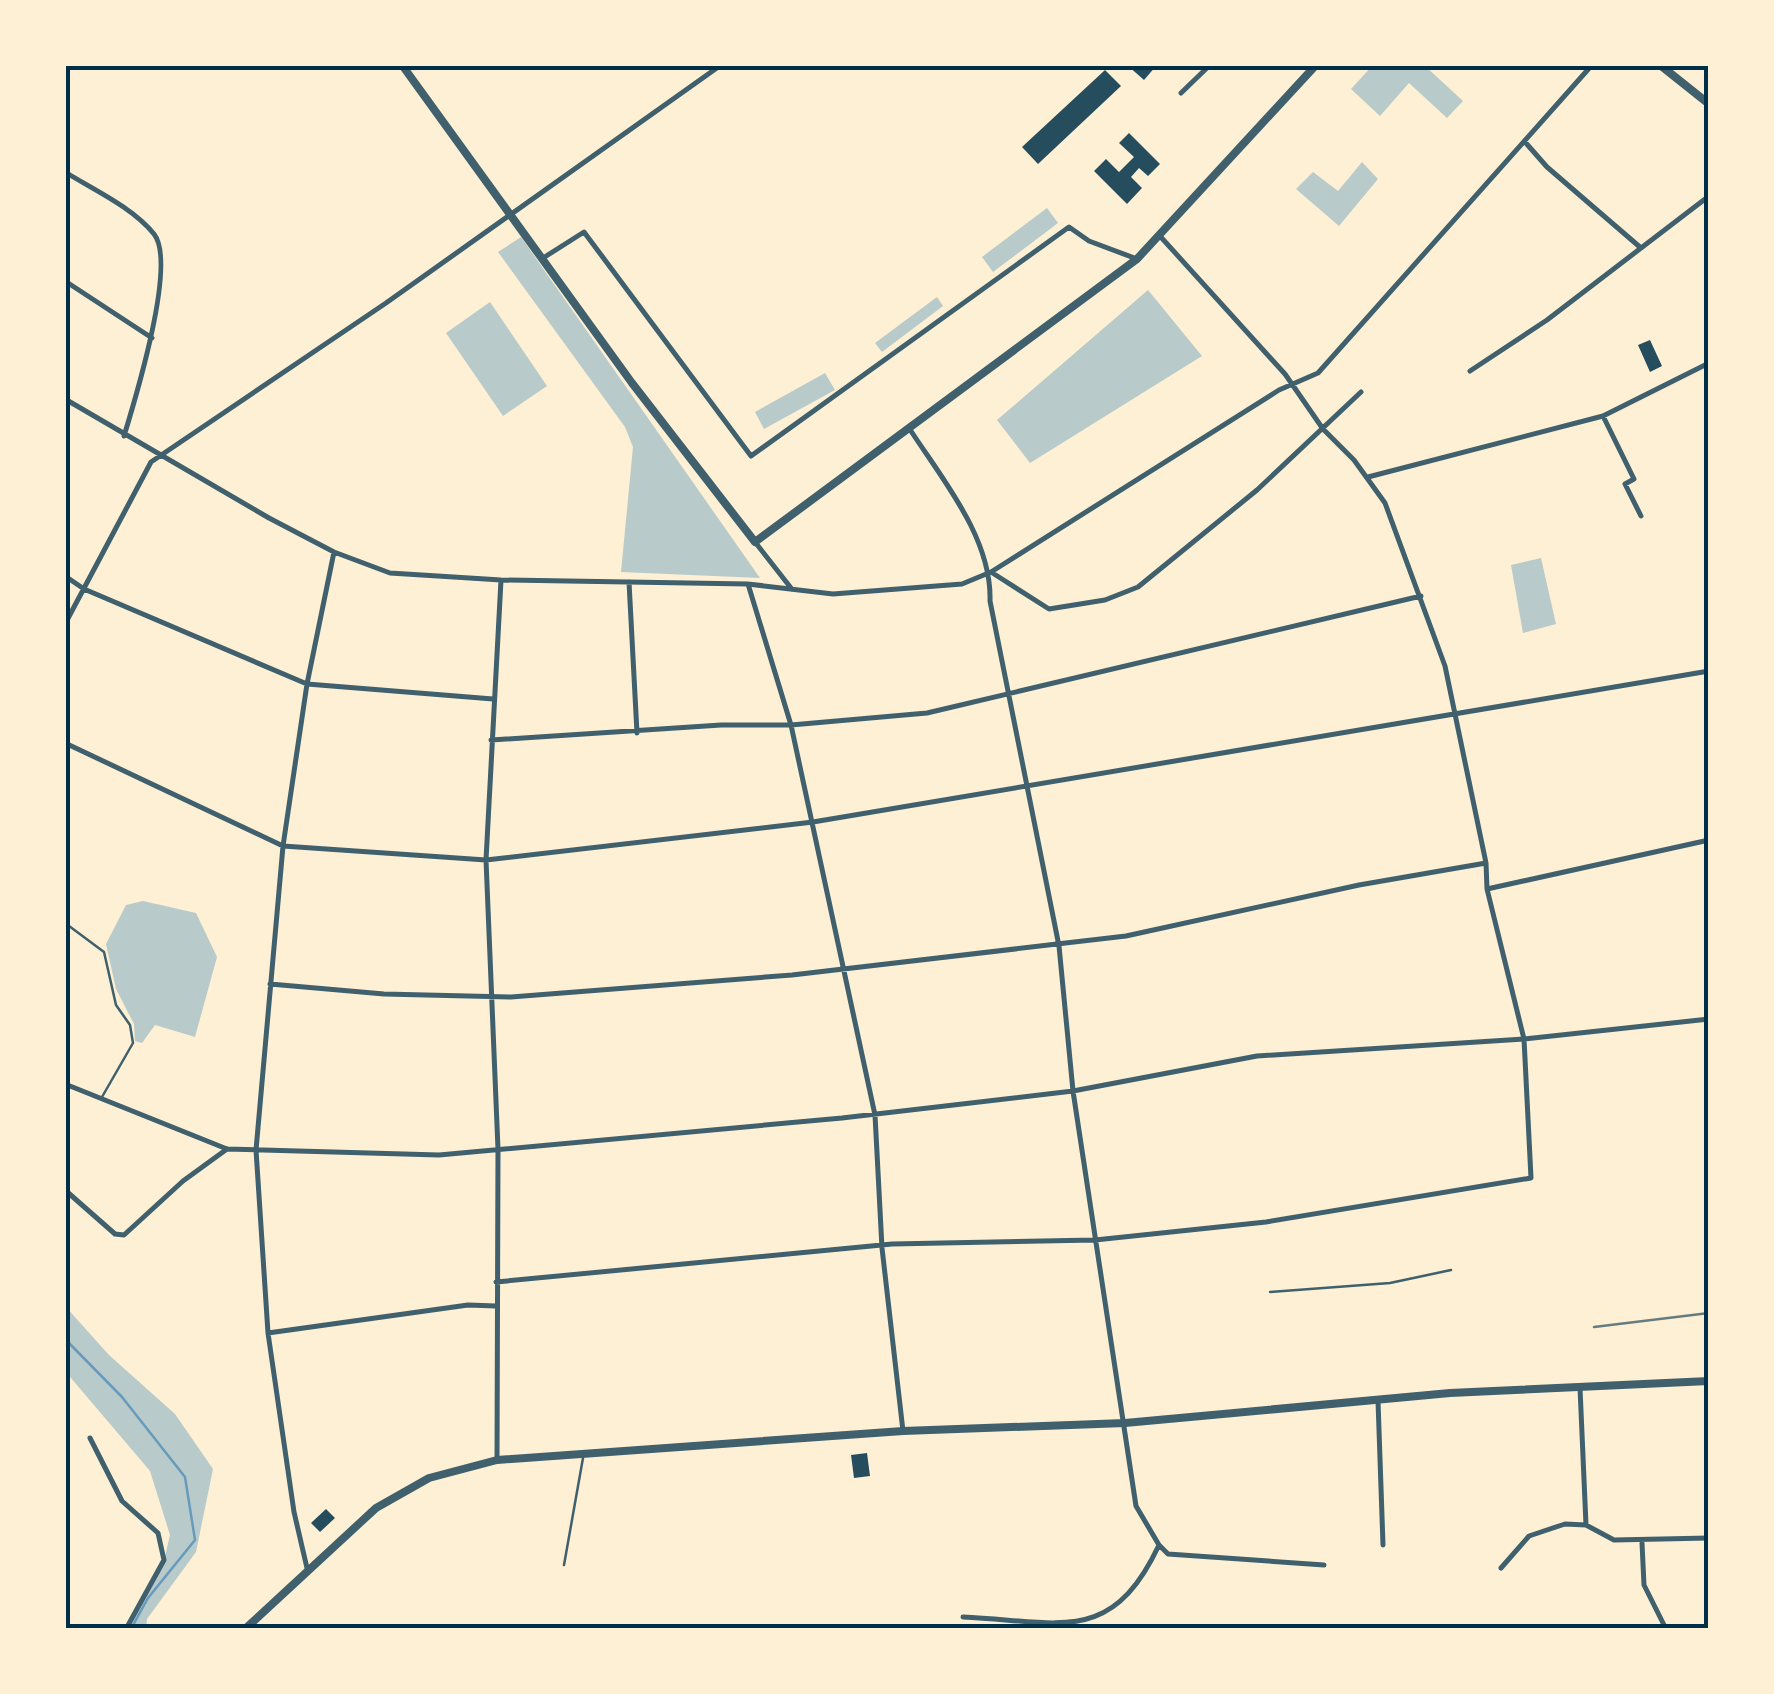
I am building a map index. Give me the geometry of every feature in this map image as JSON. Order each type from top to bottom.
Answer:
[{"type":"street","points":[[402,65],[793,590]]},
{"type":"street","points":[[65,624],[152,462],[386,304],[508,212],[591,160],[722,65]]},
{"type":"street","points":[[1181,93],[1210,65]]},
{"type":"street","points":[[755,542],[1138,259],[1157,233],[1316,65]]},
{"type":"street","points":[[65,399],[160,457],[334,552],[390,573],[501,580],[748,584],[834,594],[962,584],[991,572],[1293,383],[1318,373],[1592,65]]},
{"type":"street","points":[[1660,65],[1709,104]]},
{"type":"street","points":[[1526,142],[1547,167],[1641,248]]},
{"type":"street","points":[[65,172],[156,236],[160,254],[152,338],[124,436]]},
{"type":"street","points":[[1470,371],[1709,196]]},
{"type":"street","points":[[543,258],[584,232],[751,456],[1069,227],[1089,241],[1138,259]]},
{"type":"street","points":[[496,1282],[950,1241],[1095,1240],[1266,1222],[1531,1178],[1524,1039],[1486,889],[1486,863],[1445,666],[1385,503],[1323,428],[1293,383],[1157,233]]},
{"type":"street","points":[[65,281],[152,338]]},
{"type":"street","points":[[1368,478],[1603,416],[1709,364]]},
{"type":"street","points":[[991,572],[1049,609],[1105,600],[1138,587],[1232,511],[1361,392]]},
{"type":"street","points":[[1603,416],[1634,479],[1625,484],[1641,516]]},
{"type":"street","points":[[909,428],[952,494],[991,572],[990,601],[1060,946],[1073,1091],[1136,1506],[1168,1554],[1324,1565]]},
{"type":"street","points":[[307,1568],[294,1512],[268,1332],[256,1150],[283,846],[306,684],[334,552]]},
{"type":"street","points":[[65,576],[84,589],[306,684],[493,700]]},
{"type":"street","points":[[498,1460],[498,1149],[486,860],[501,580]]},
{"type":"street","points":[[629,582],[637,733]]},
{"type":"street","points":[[748,584],[792,725],[840,969],[875,1114],[882,1248],[903,1431]]},
{"type":"street","points":[[492,740],[721,725],[792,725],[927,713],[1421,596]]},
{"type":"street","points":[[65,743],[283,846],[486,860],[813,822],[1709,671]]},
{"type":"street","points":[[1486,889],[1709,840]]},
{"type":"street","points":[[270,984],[489,997],[840,969],[1060,946],[1486,863]]},
{"type":"street","points":[[65,1084],[227,1149],[439,1154],[875,1114],[1073,1091],[1257,1056],[1524,1039],[1709,1019]]},
{"type":"street","points":[[65,1190],[115,1234],[124,1234],[183,1181],[227,1149]]},
{"type":"street","points":[[268,1332],[468,1305],[496,1306]]},
{"type":"street","points":[[245,1629],[376,1508],[429,1478],[498,1460],[903,1431],[1125,1423],[1580,1385],[1709,1380]]},
{"type":"street","points":[[1580,1385],[1586,1525]]},
{"type":"street","points":[[1378,1401],[1383,1545]]},
{"type":"street","points":[[90,1438],[122,1502],[158,1533],[164,1560],[126,1629]]},
{"type":"street","points":[[1501,1568],[1535,1532],[1565,1524],[1586,1525],[1614,1540],[1709,1538]]},
{"type":"street","points":[[1642,1542],[1644,1585],[1666,1629]]},
{"type":"street","points":[[963,1617],[1074,1622],[1098,1618],[1134,1592],[1159,1545]]},
{"type":"lane","points":[[65,922],[104,952],[116,1005],[130,1025],[133,1043],[122,1070],[100,1099]]},
{"type":"lane","points":[[1270,1292],[1390,1283],[1451,1270]]},
{"type":"lane","points":[[564,1564],[583,1453]]},
{"type":"shaded area","points":[[1373,65],[1424,65],[1463,101],[1447,118],[1409,83],[1380,116],[1351,89]]},
{"type":"shaded area","points":[[1362,162],[1378,179],[1339,226],[1296,189],[1313,172],[1338,191]]},
{"type":"shaded area","points":[[1047,208],[1058,223],[993,272],[982,257]]},
{"type":"shaded area","points":[[521,237],[760,578],[621,572],[633,447],[625,427],[498,252]]},
{"type":"shaded area","points":[[1148,290],[1202,356],[1030,463],[997,420]]},
{"type":"shaded area","points":[[937,297],[943,306],[882,352],[875,343]]},
{"type":"shaded area","points":[[490,302],[547,386],[503,416],[446,333]]},
{"type":"shaded area","points":[[825,373],[835,390],[764,429],[755,412]]},
{"type":"shaded area","points":[[1541,558],[1556,624],[1523,633],[1511,565]]},
{"type":"shaded area","points":[[143,901],[196,913],[217,957],[195,1037],[155,1025],[142,1043],[135,1041],[134,1024],[116,989],[106,944],[126,905]]},
{"type":"shaded area","points":[[65,1306],[109,1355],[175,1414],[213,1469],[196,1552],[147,1619],[146,1629],[128,1629],[163,1565],[170,1535],[150,1471],[65,1371]]},
{"type":"building","points":[[1127,65],[1157,65],[1144,80]]},
{"type":"building","points":[[1105,70],[1121,86],[1038,164],[1022,147]]},
{"type":"building","points":[[1129,133],[1160,164],[1148,176],[1139,168],[1131,177],[1142,188],[1127,204],[1094,171],[1106,159],[1119,172],[1134,157],[1119,143]]},
{"type":"building","points":[[1650,340],[1662,366],[1650,372],[1638,345]]},
{"type":"building","points":[[867,1453],[870,1476],[854,1478],[851,1455]]},
{"type":"building","points":[[326,1509],[335,1518],[320,1532],[311,1523]]},
{"type":"waterway","points":[[65,1339],[122,1397],[185,1477],[195,1540],[148,1598],[131,1629]]},
{"type":"railway","points":[[1594,1327],[1709,1313]]}]
